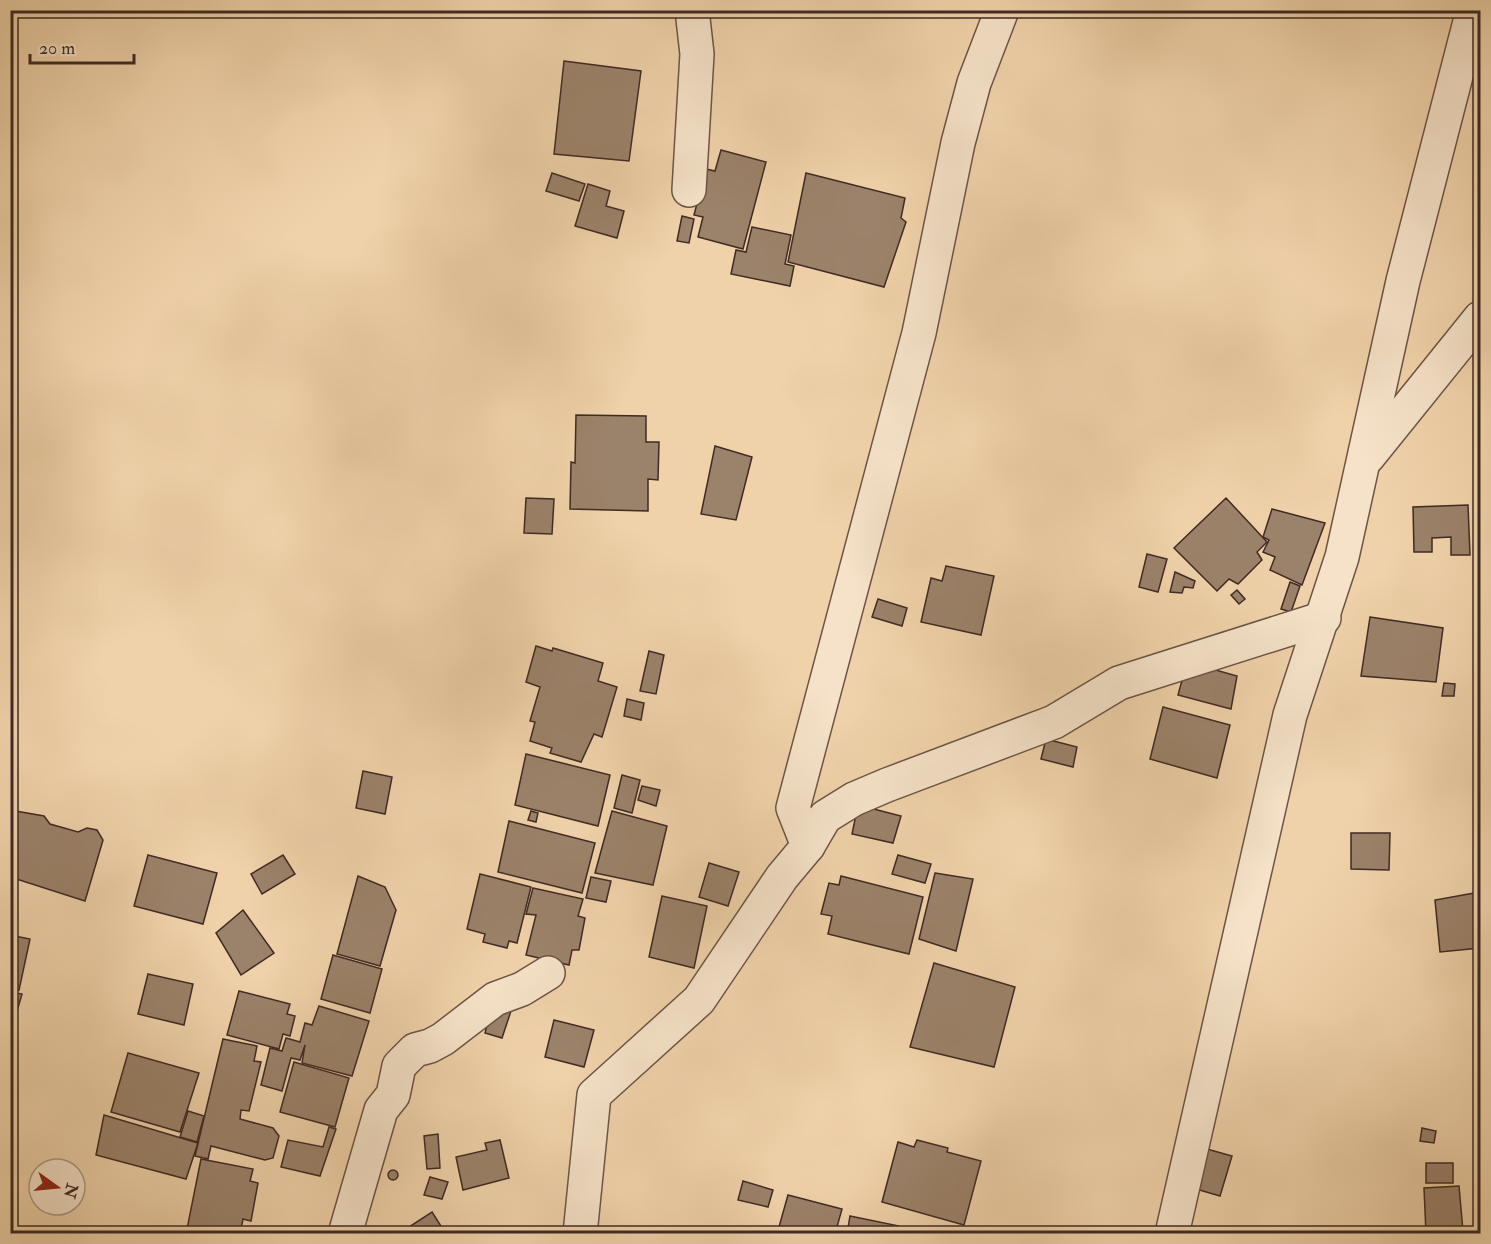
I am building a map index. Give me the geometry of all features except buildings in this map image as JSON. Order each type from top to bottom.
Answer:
[{"type":"street","points":[[689,190],[697,54],[692,10]]},
{"type":"street","points":[[808,846],[793,808],[920,333],[961,133],[974,83],[1002,10]]},
{"type":"street","points":[[1172,1233],[1290,715],[1324,618],[1342,557],[1403,281],[1473,10]]},
{"type":"street","points":[[1365,460],[1480,318]]},
{"type":"street","points":[[580,1233],[594,1095],[699,1000],[782,877],[808,846],[825,817],[854,799],[1054,722],[1119,683],[1324,618]]},
{"type":"street","points":[[345,1233],[381,1110],[393,1095],[399,1066],[414,1050],[443,1039],[495,999],[522,989],[548,973]]}]
